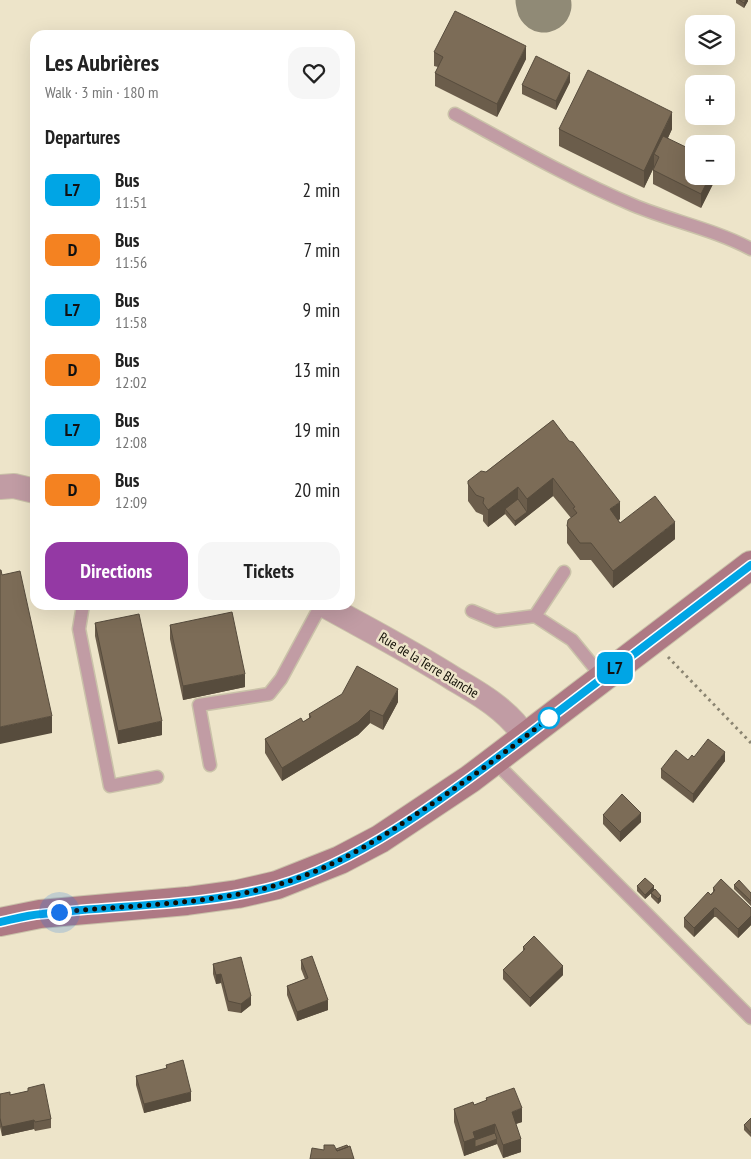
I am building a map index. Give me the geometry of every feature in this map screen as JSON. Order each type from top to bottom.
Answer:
[{"type":"street","points":[[0,488],[14,486],[30,490]]},
{"type":"street","points":[[0,922],[40,914],[187,901],[238,894],[277,885],[340,860],[380,839],[470,779],[751,565]]},
{"type":"street","name":"Rue de la Terre Blanche","points":[[331,610],[432,665],[474,691],[512,719],[525,737]]},
{"type":"lane","points":[[455,114],[606,194],[647,211],[732,239],[751,249]]},
{"type":"lane","points":[[535,616],[564,572]]},
{"type":"lane","points":[[82,610],[79,629],[110,786],[157,777]]},
{"type":"lane","points":[[210,765],[199,705],[269,694],[281,679],[319,610]]},
{"type":"lane","points":[[472,611],[496,621],[535,616],[572,640],[602,678]]},
{"type":"lane","points":[[494,761],[751,1018]]},
{"type":"path","points":[[652,640],[751,743]]},
{"type":"building","points":[[455,11],[526,46],[497,104],[435,73],[443,57],[434,52]]},
{"type":"building","points":[[536,56],[570,73],[556,101],[522,85]]},
{"type":"building","points":[[588,70],[672,112],[644,171],[559,129]]},
{"type":"building","points":[[663,136],[685,147],[685,185],[706,185],[701,194],[653,170],[659,157],[654,154]]},
{"type":"building","points":[[553,420],[569,441],[573,442],[620,502],[610,509],[620,523],[655,496],[675,522],[613,571],[591,543],[580,543],[567,526],[568,520],[577,513],[573,508],[575,507],[553,478],[527,499],[518,487],[488,510],[483,503],[484,498],[476,495],[468,484],[468,481],[481,471],[486,472]]},
{"type":"building","points":[[518,499],[527,512],[515,521],[505,509]]},
{"type":"building","points":[[0,570],[2,575],[20,571],[52,716],[0,727]]},
{"type":"building","points":[[232,612],[245,674],[183,686],[170,625]]},
{"type":"building","points":[[139,614],[162,721],[118,731],[95,623]]},
{"type":"building","points":[[357,666],[398,689],[383,716],[370,710],[358,722],[282,768],[265,739],[301,718],[303,722],[311,717],[309,714],[342,694]]},
{"type":"building","points":[[708,739],[725,752],[693,794],[661,769],[676,750],[688,760],[692,755],[694,757]]},
{"type":"building","points":[[622,794],[641,813],[620,832],[603,815]]},
{"type":"building","points":[[645,878],[654,886],[645,895],[637,886]]},
{"type":"building","points":[[721,879],[751,908],[751,916],[738,929],[714,908],[694,928],[684,918],[708,892],[711,895],[715,890],[713,888]]},
{"type":"building","points":[[739,880],[751,893],[751,901],[734,885]]},
{"type":"building","points":[[655,889],[661,896],[658,899],[651,893]]},
{"type":"building","points":[[534,936],[563,966],[530,998],[503,970],[525,949],[523,947]]},
{"type":"building","points":[[312,956],[328,1000],[297,1012],[287,986],[308,978],[301,960]]},
{"type":"building","points":[[241,957],[251,996],[241,1004],[228,1001],[221,974],[216,975],[213,964]]},
{"type":"building","points":[[183,1060],[191,1092],[144,1104],[136,1076],[167,1068],[166,1065]]},
{"type":"building","points":[[44,1084],[51,1119],[35,1122],[34,1120],[2,1127],[0,1094],[10,1092],[10,1095],[28,1091],[28,1088]]},
{"type":"building","points":[[514,1088],[522,1108],[512,1112],[521,1139],[503,1145],[495,1124],[473,1132],[475,1138],[464,1142],[454,1109],[473,1102],[474,1105],[487,1100],[486,1098]]},
{"type":"building","points":[[751,1118],[751,1133],[744,1125]]},
{"type":"building","points":[[495,1133],[497,1139],[475,1147],[475,1140]]},
{"type":"building","points":[[324,1145],[334,1145],[337,1151],[350,1146],[354,1159],[310,1159],[312,1148],[324,1150]]},
{"type":"building","points":[[347,1145],[348,1147],[337,1151],[336,1149]]},
{"type":"taxiway","points":[[543,0],[544,5]]},
{"type":"bus line","name":"L7","points":[[0,922],[40,914],[187,901],[238,894],[277,885],[309,874],[340,860],[380,839],[470,779],[751,565]]},
{"type":"route","points":[[59,912],[187,901],[238,894],[277,885],[309,874],[380,839],[470,779],[556,713],[549,718]]}]
